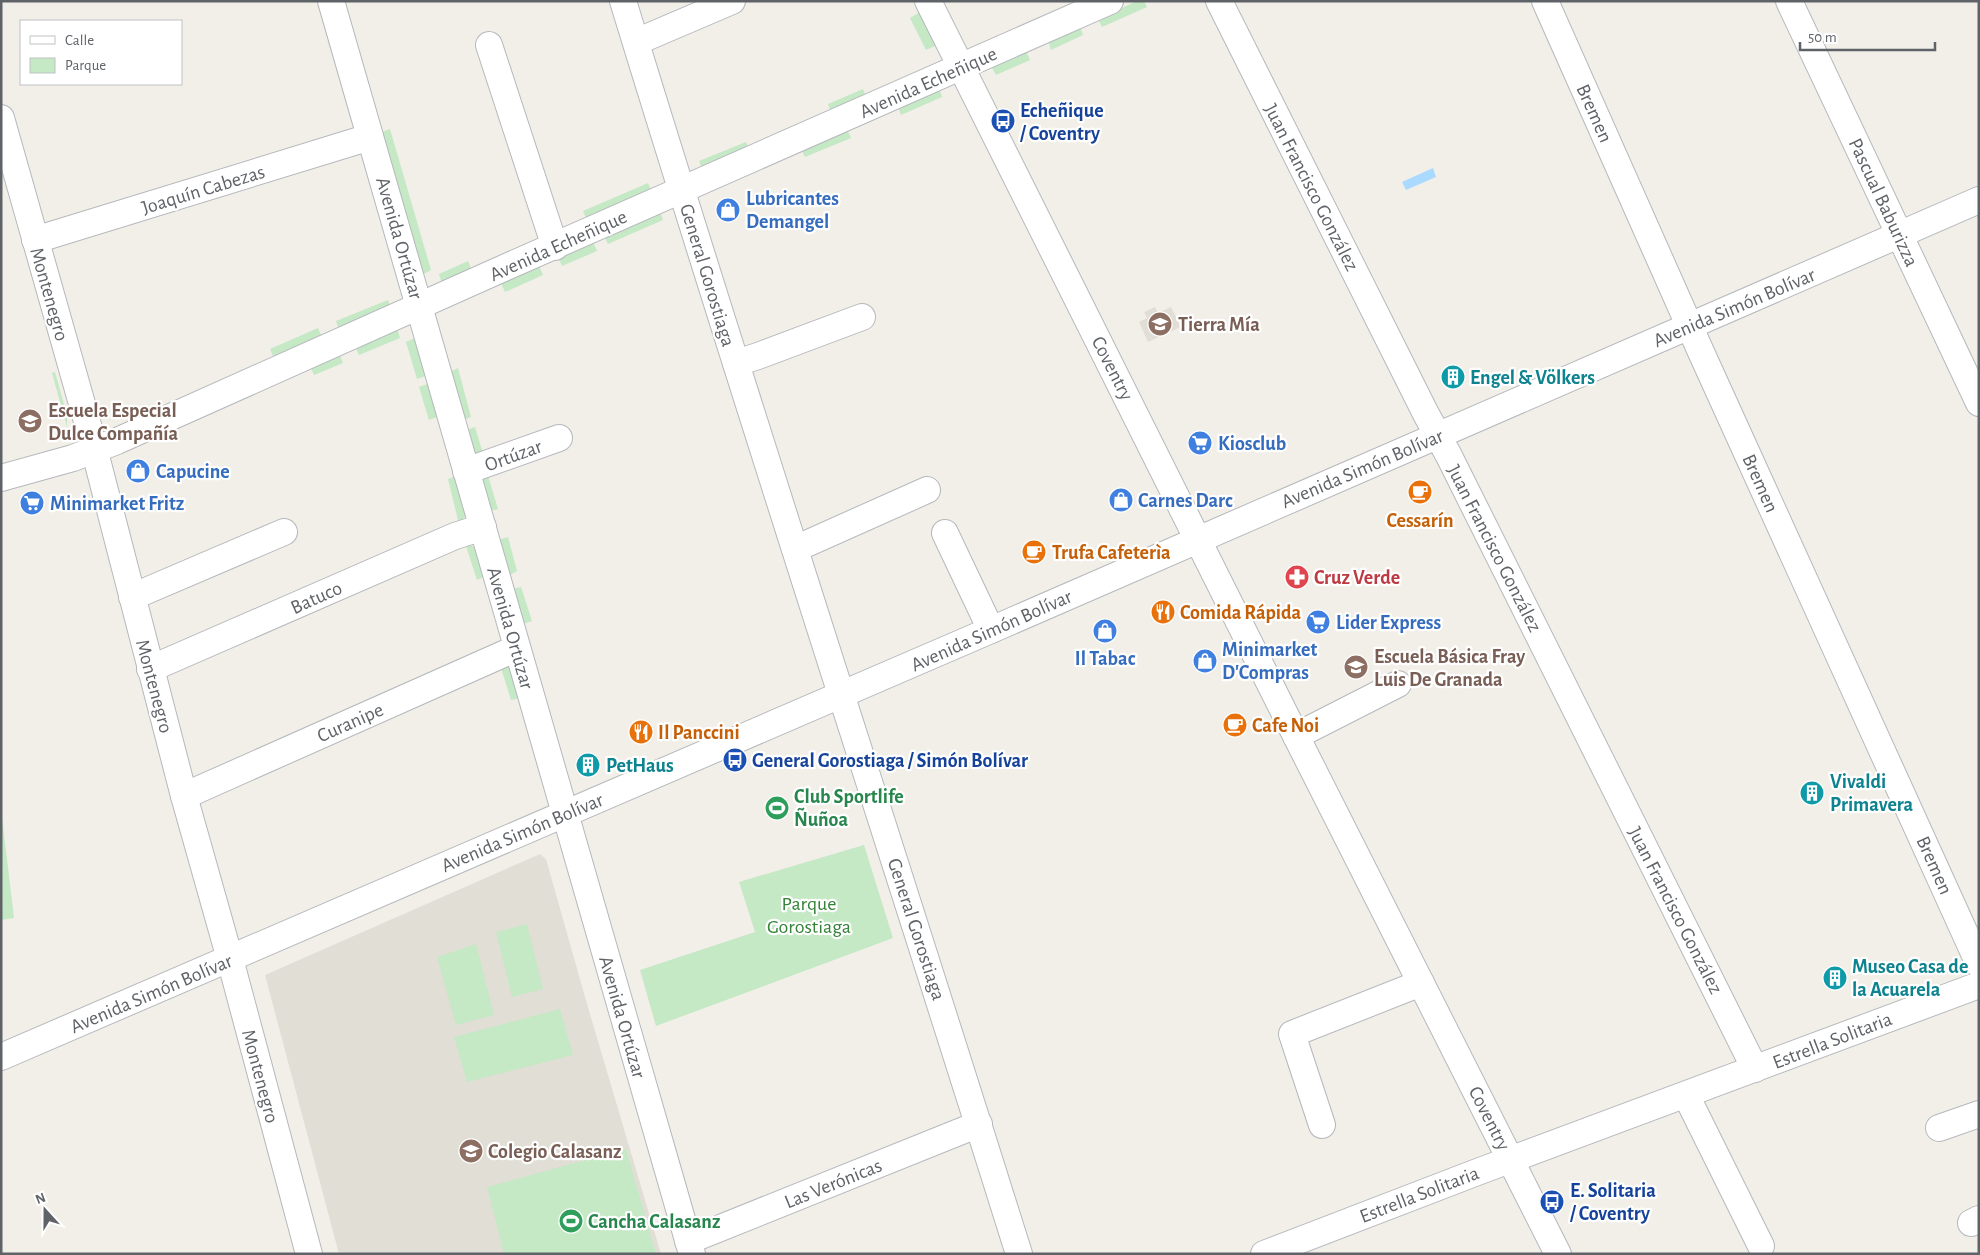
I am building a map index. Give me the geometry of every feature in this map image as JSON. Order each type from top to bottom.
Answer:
[{"type":"street","name":"Avenida Ortúzar","points":[[331,1],[690,1247]]},
{"type":"street","name":"General Gorostiaga","points":[[623,1],[1019,1254]]},
{"type":"street","points":[[636,42],[732,1]]},
{"type":"street","name":"Coventry","points":[[928,1],[1420,983],[1558,1254]]},
{"type":"street","name":"Avenida Echeñique","points":[[1,478],[94,450],[1110,1]]},
{"type":"street","name":"Juan Francisco González","points":[[1219,1],[1756,1069]]},
{"type":"street","name":"Bremen","points":[[1545,1],[1979,964]]},
{"type":"street","name":"Pascual Baburizza","points":[[1789,1],[1979,403]]},
{"type":"street","points":[[489,45],[555,247]]},
{"type":"street","name":"Montenegro","points":[[1,118],[94,450],[150,669],[309,1254]]},
{"type":"street","name":"Joaquín Cabezas","points":[[35,240],[370,137]]},
{"type":"street","name":"Avenida Simón Bolívar","points":[[1,1057],[230,960],[1979,200]]},
{"type":"street","points":[[736,363],[862,317]]},
{"type":"street","name":"Ortúzar","points":[[466,471],[559,438]]},
{"type":"street","points":[[795,549],[927,490]]},
{"type":"street","name":"Batuco","points":[[150,669],[456,536],[482,527]]},
{"type":"street","points":[[132,597],[284,532]]},
{"type":"street","points":[[945,533],[991,630]]},
{"type":"street","name":"Curanipe","points":[[184,796],[518,648]]},
{"type":"street","points":[[1296,736],[1398,684]]},
{"type":"street","points":[[1322,1125],[1292,1034],[1420,983]]},
{"type":"street","name":"Estrella Solitaria","points":[[1264,1254],[1511,1159],[1979,985]]},
{"type":"street","points":[[1686,1095],[1762,1246]]},
{"type":"street","points":[[1939,1128],[1979,1114]]},
{"type":"street","name":"Las Verónicas","points":[[690,1247],[979,1124]]},
{"type":"shaded area","name":"Tierra Mía","points":[[1155,307],[1158,313],[1171,307],[1181,327],[1148,342],[1139,322],[1147,318],[1144,312]]},
{"type":"shaded area","name":"Colegio Calasanz","points":[[540,854],[546,859],[661,1254],[339,1254],[265,975]]},
{"type":"green space","points":[[1137,1],[1144,1],[1147,7],[1102,27],[1098,19]]},
{"type":"green space","points":[[920,12],[937,45],[926,50],[910,18]]},
{"type":"green space","points":[[1080,26],[1083,35],[1051,50],[1048,40]]},
{"type":"green space","points":[[1026,51],[1030,60],[996,75],[991,66]]},
{"type":"green space","points":[[939,88],[942,97],[901,115],[898,107]]},
{"type":"green space","points":[[863,89],[866,97],[831,112],[828,104]]},
{"type":"green space","points":[[390,129],[431,270],[422,275],[382,132]]},
{"type":"green space","points":[[847,129],[851,138],[805,157],[801,149]]},
{"type":"green space","points":[[746,142],[749,149],[702,168],[699,161]]},
{"type":"green space","points":[[648,183],[652,192],[587,220],[583,211]]},
{"type":"green space","points":[[660,212],[663,220],[608,244],[604,236]]},
{"type":"green space","points":[[593,242],[597,251],[562,266],[558,257]]},
{"type":"green space","points":[[468,261],[472,271],[442,284],[439,274]]},
{"type":"green space","points":[[539,266],[543,275],[505,292],[501,283]]},
{"type":"green space","points":[[388,300],[391,308],[339,330],[336,321]]},
{"type":"green space","points":[[318,328],[322,337],[274,358],[270,349]]},
{"type":"green space","points":[[397,328],[400,338],[359,355],[355,346]]},
{"type":"green space","points":[[417,337],[428,375],[417,379],[406,342]]},
{"type":"green space","points":[[339,353],[343,363],[314,375],[310,366]]},
{"type":"green space","points":[[458,368],[471,417],[464,420],[450,372]]},
{"type":"green space","points":[[55,372],[67,415],[67,427],[52,373]]},
{"type":"green space","points":[[430,383],[440,416],[429,420],[419,387]]},
{"type":"green space","points":[[475,427],[485,460],[476,463],[466,430]]},
{"type":"green space","points":[[486,469],[498,509],[490,511],[478,472]]},
{"type":"green space","points":[[456,476],[467,514],[459,524],[448,479]]},
{"type":"green space","points":[[508,537],[517,571],[508,576],[498,540]]},
{"type":"green space","points":[[465,543],[478,551],[486,576],[477,580]]},
{"type":"green space","points":[[521,587],[532,621],[523,624],[512,589]]},
{"type":"green space","points":[[507,665],[521,698],[511,700],[501,668]]},
{"type":"green space","points":[[1,809],[14,918],[1,920]]},
{"type":"green space","name":"Parque Gorostiaga","points":[[864,845],[893,938],[656,1026],[640,970],[755,932],[739,882]]},
{"type":"green space","points":[[527,924],[543,989],[512,997],[496,932]]},
{"type":"green space","points":[[476,944],[494,1015],[456,1025],[437,957]]},
{"type":"green space","points":[[560,1009],[573,1055],[467,1082],[454,1037]]},
{"type":"green space","name":"Cancha Calasanz","points":[[626,1149],[656,1254],[504,1254],[487,1187]]},
{"type":"water","points":[[1433,168],[1436,177],[1406,190],[1402,182]]},
{"type":"place","name":"Echeñique / Coventry","points":[[1003,121]]},
{"type":"place","name":"Lubricantes Demangel","points":[[728,210]]},
{"type":"place","name":"Tierra Mía","points":[[1160,324]]},
{"type":"place","name":"Engel & Völkers","points":[[1453,377]]},
{"type":"place","name":"Escuela Especial Dulce Compañía","points":[[30,421]]},
{"type":"place","name":"Kiosclub","points":[[1200,443]]},
{"type":"place","name":"Capucine","points":[[138,471]]},
{"type":"place","name":"Cessarín","points":[[1420,492]]},
{"type":"place","name":"Carnes Darc","points":[[1121,500]]},
{"type":"place","name":"Minimarket Fritz","points":[[32,503]]},
{"type":"place","name":"Trufa Cafeterìa","points":[[1034,552]]},
{"type":"place","name":"Cruz Verde","points":[[1297,577]]},
{"type":"place","name":"Comida Rápida","points":[[1163,612]]},
{"type":"place","name":"Lider Express","points":[[1318,622]]},
{"type":"place","name":"Il Tabac","points":[[1105,631]]},
{"type":"place","name":"Minimarket D'Compras","points":[[1205,661]]},
{"type":"place","name":"Escuela Básica Fray Luis De Granada","points":[[1356,667]]},
{"type":"place","name":"Cafe Noi","points":[[1235,725]]},
{"type":"place","name":"Il Panccini","points":[[641,732]]},
{"type":"place","name":"General Gorostiaga / Simón Bolívar","points":[[735,760]]},
{"type":"place","name":"PetHaus","points":[[588,765]]},
{"type":"place","name":"Vivaldi Primavera","points":[[1812,793]]},
{"type":"place","name":"Club Sportlife Ñuñoa","points":[[777,808]]},
{"type":"place","name":"Museo Casa de la Acuarela","points":[[1835,978]]},
{"type":"place","name":"Colegio Calasanz","points":[[471,1151]]},
{"type":"place","name":"E. Solitaria / Coventry","points":[[1552,1202]]},
{"type":"place","name":"Cancha Calasanz","points":[[571,1221]]}]
